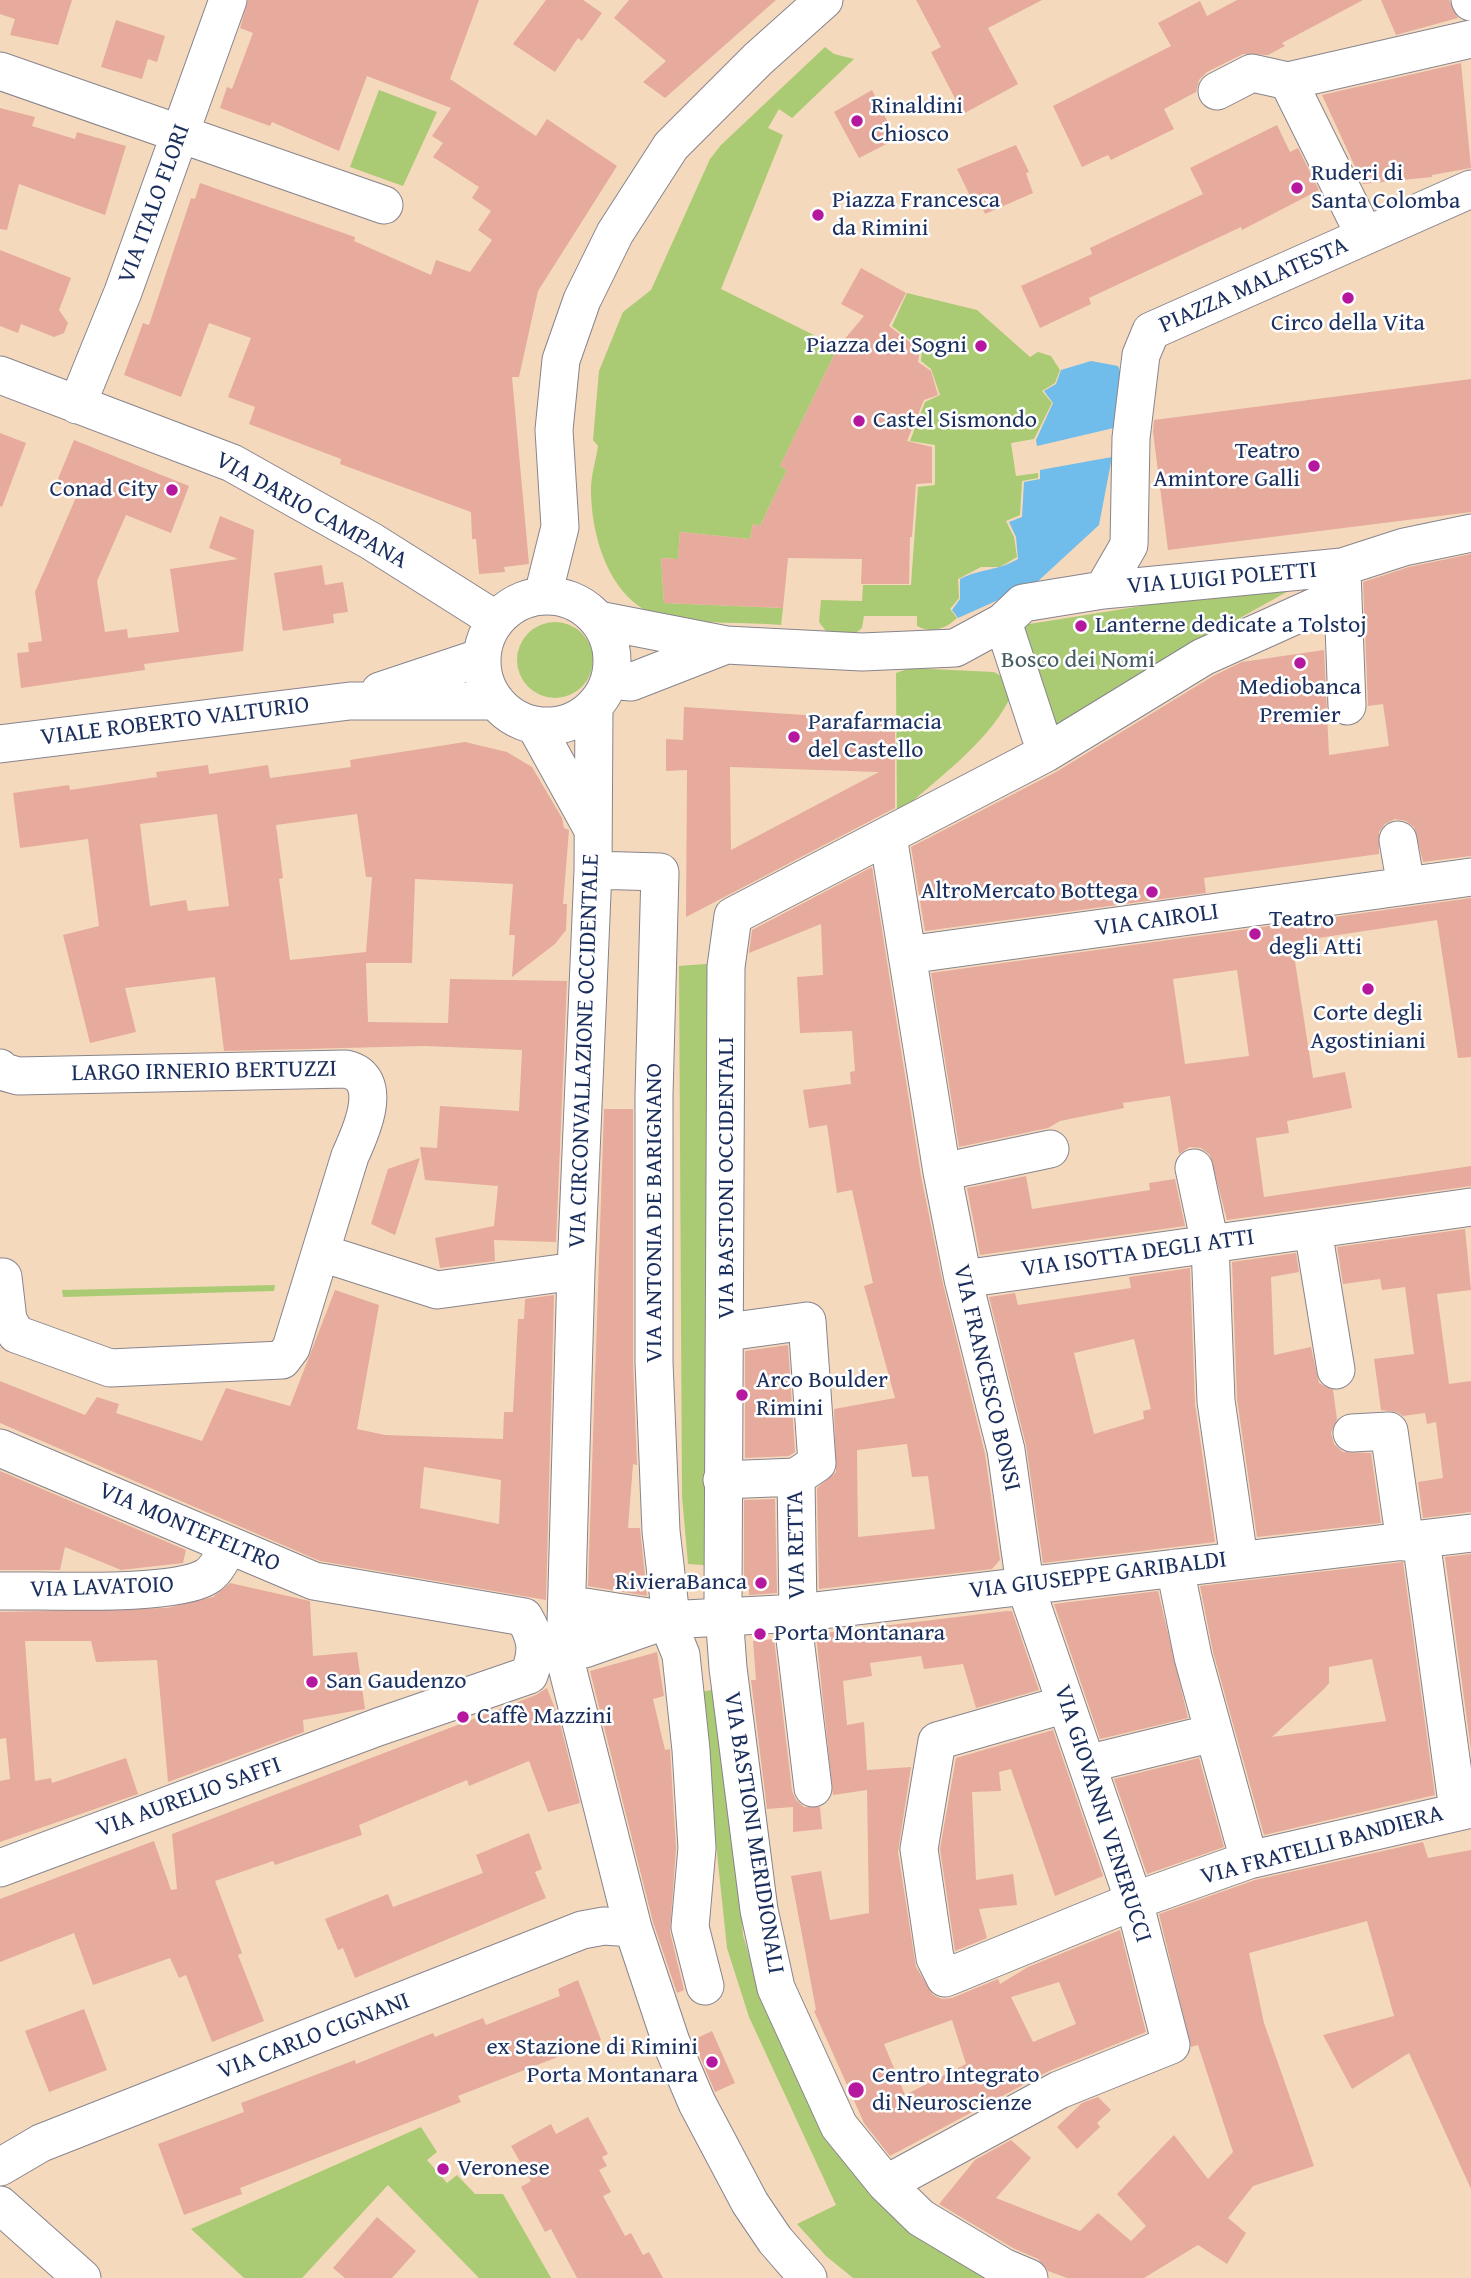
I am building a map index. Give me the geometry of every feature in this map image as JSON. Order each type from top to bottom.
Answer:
[{"type":"street","name":"VIA ITALO FLORI","points":[[77,405],[181,133],[228,0]]},
{"type":"street","points":[[543,595],[560,527],[554,430],[561,360],[587,289],[615,233],[671,146],[758,59],[824,0]]},
{"type":"street","points":[[1217,91],[1252,73],[1288,81],[1471,39]]},
{"type":"street","points":[[0,71],[384,205]]},
{"type":"street","points":[[1288,81],[1365,236]]},
{"type":"street","name":"PIAZZA MALATESTA","points":[[1102,590],[1129,545],[1130,438],[1141,355],[1151,331],[1471,189]]},
{"type":"street","name":"VIA DARIO CAMPANA","points":[[0,374],[232,463],[371,541],[496,620]]},
{"type":"street","points":[[560,527],[590,612],[611,649],[611,690]]},
{"type":"street","name":"VIA LUIGI POLETTI","points":[[1046,753],[1203,657],[1404,547],[1471,533]]},
{"type":"street","name":"VIA LUIGI POLETTI","points":[[1102,590],[1342,581]]},
{"type":"street","name":"VIA LUIGI POLETTI","points":[[1342,581],[1348,706]]},
{"type":"street","points":[[726,645],[611,690],[567,723],[536,725],[514,716],[496,701],[483,672],[485,641],[496,620],[513,605],[543,595],[558,596],[590,612],[726,645],[862,652],[955,648],[1003,622],[1023,603],[1102,590]]},
{"type":"street","points":[[888,836],[1046,753],[1003,622]]},
{"type":"street","name":"VIALE ROBERTO VALTURIO","points":[[350,701],[482,657]]},
{"type":"street","name":"VIA CIRCONVALLAZIONE OCCIDENTALE","points":[[611,690],[620,713],[593,830],[576,1271],[574,1654],[633,1928],[671,2042],[697,2103],[750,2203],[792,2272]]},
{"type":"street","name":"VIALE ROBERTO VALTURIO","points":[[0,744],[350,701],[496,701]]},
{"type":"street","name":"VIA CIRCONVALLAZIONE OCCIDENTALE","points":[[536,725],[593,830]]},
{"type":"street","name":"VIA FRANCESCO BONSI","points":[[888,836],[942,1172],[963,1279],[1006,1450],[1025,1585]]},
{"type":"street","name":"VIA BASTIONI OCCIDENTALI","points":[[724,1607],[722,1480],[727,1332],[726,967],[733,916],[888,836]]},
{"type":"street","points":[[1398,840],[1406,886]]},
{"type":"street","name":"VIA ANTONIA DE BARIGNANO","points":[[593,870],[660,872],[653,1286],[661,1531],[670,1600],[667,1620]]},
{"type":"street","name":"VIA CAIROLI","points":[[907,955],[1471,877]]},
{"type":"street","name":"LARGO IRNERIO BERTUZZI","points":[[0,1068],[18,1076],[356,1071],[365,1079],[368,1098],[291,1348],[282,1360],[110,1368],[16,1334],[8,1321],[3,1277],[0,1277]]},
{"type":"street","points":[[942,1172],[1050,1149]]},
{"type":"street","points":[[1194,1168],[1210,1244],[1216,1401],[1239,1559]]},
{"type":"street","name":"VIA ISOTTA DEGLI ATTI","points":[[963,1279],[1471,1207]]},
{"type":"street","points":[[1313,1230],[1336,1370]]},
{"type":"street","name":"VIA CIRCONVALLAZIONE OCCIDENTALE","points":[[321,1253],[437,1290],[576,1271]]},
{"type":"street","name":"VIA RETTA","points":[[722,1480],[796,1477],[817,1463],[807,1321],[727,1332]]},
{"type":"street","points":[[1352,1433],[1389,1431],[1413,1541],[1464,1810]]},
{"type":"street","name":"VIA MONTEFELTRO","points":[[0,1448],[228,1547],[314,1581],[383,1590],[524,1617],[534,1634],[537,1653],[529,1675],[377,1727]]},
{"type":"street","name":"VIA RETTA","points":[[796,1477],[796,1608],[813,1788]]},
{"type":"street","name":"VIA GIUSEPPE GARIBALDI","points":[[574,1654],[667,1620],[724,1607],[796,1608],[1025,1585],[1471,1533]]},
{"type":"street","name":"VIA LAVATOIO","points":[[0,1591],[174,1588],[207,1577],[218,1566],[228,1547]]},
{"type":"street","points":[[1175,1568],[1193,1657],[1249,1860]]},
{"type":"street","name":"VIA GIOVANNI VENERUCCI","points":[[886,2184],[1059,2090],[1171,2045],[1134,1901],[1025,1585]]},
{"type":"street","name":"VIA BASTIONI MERIDIONALI","points":[[724,1607],[728,1668],[759,1910],[776,1988],[839,2126],[886,2184],[921,2218],[1003,2267],[1029,2278]]},
{"type":"street","points":[[667,1620],[681,1656],[687,1709],[697,1847],[690,1927],[705,1986]]},
{"type":"street","name":"VIA FRATELLI BANDIERA","points":[[1066,1704],[937,1741],[919,1849],[935,1958],[945,1979],[1134,1901],[1249,1860],[1464,1810]]},
{"type":"street","name":"VIA AURELIO SAFFI","points":[[0,1868],[377,1727]]},
{"type":"street","points":[[1087,1764],[1213,1733]]},
{"type":"street","name":"VIA CARLO CIGNANI","points":[[0,2167],[41,2143],[582,1930],[604,1926],[633,1928]]},
{"type":"street","points":[[0,2205],[82,2278]]},
{"type":"green space","points":[[825,47],[834,54],[854,59],[792,118],[779,109],[768,128],[783,135],[721,289],[838,347],[780,466],[787,470],[760,526],[753,524],[750,539],[680,532],[678,559],[661,558],[664,603],[783,608],[781,625],[667,618],[648,611],[632,600],[618,585],[600,548],[591,489],[598,446],[593,440],[599,371],[623,312],[651,290],[710,159],[721,145]]},
{"type":"green space","points":[[379,90],[437,112],[403,186],[350,167]]},
{"type":"green space","points":[[907,293],[977,310],[1030,357],[1038,352],[1051,356],[1060,370],[1055,383],[1042,391],[1052,403],[1034,439],[1011,443],[1016,476],[1038,473],[1038,478],[1022,481],[1020,515],[1006,521],[1014,537],[1017,557],[1000,567],[981,567],[958,579],[959,598],[950,609],[957,618],[952,622],[938,629],[928,630],[917,626],[917,616],[864,616],[862,628],[851,637],[829,635],[819,622],[821,600],[862,601],[863,585],[911,585],[918,487],[935,485],[935,445],[910,441],[925,402],[940,395],[931,369],[921,361],[922,349],[892,326]]},
{"type":"green space","name":"Bosco dei Nomi","points":[[1310,579],[1159,663],[1054,728],[1017,626]]},
{"type":"green space","points":[[548,622],[562,622],[576,628],[587,639],[593,660],[590,675],[582,687],[562,698],[548,698],[534,692],[523,681],[517,667],[517,653],[523,639],[534,628]]},
{"type":"green space","points":[[910,668],[994,672],[1005,678],[1009,700],[999,717],[973,747],[897,815],[896,673]]},
{"type":"green space","points":[[718,963],[716,1566],[688,1564],[682,1496],[679,966]]},
{"type":"green space","points":[[275,1285],[274,1291],[63,1297],[62,1290]]},
{"type":"green space","points":[[723,1688],[743,1935],[760,1993],[831,2132],[1008,2278],[853,2278],[826,2256],[797,2224],[836,2205],[749,2017],[727,1948],[700,1692]]},
{"type":"green space","points":[[421,2127],[437,2152],[427,2160],[447,2183],[457,2175],[475,2194],[503,2194],[551,2278],[479,2278],[388,2185],[302,2278],[244,2278],[191,2229]]},
{"type":"water","points":[[1091,361],[1118,366],[1126,386],[1118,427],[1037,446],[1036,440],[1053,403],[1044,391],[1056,384],[1061,370]]},
{"type":"water","points":[[1112,457],[1099,525],[1036,583],[958,618],[952,610],[960,599],[960,579],[1018,559],[1016,537],[1009,522],[1022,517],[1024,482],[1040,479],[1040,470]]},
{"type":"building","points":[[0,0],[72,0],[58,45],[10,35],[15,19],[0,14]]},
{"type":"building","points":[[248,0],[479,0],[450,79],[536,136],[547,119],[617,166],[538,291],[519,377],[512,377],[529,564],[504,567],[505,572],[479,574],[476,539],[472,539],[471,512],[340,464],[341,459],[249,424],[255,407],[228,397],[251,338],[209,323],[181,397],[124,375],[143,323],[149,325],[191,198],[195,199],[200,183],[355,237],[354,241],[431,275],[436,260],[470,272],[492,240],[478,230],[491,211],[472,198],[479,187],[433,157],[443,143],[432,136],[451,108],[367,76],[339,151],[272,122],[270,126],[220,108],[227,87],[232,89],[253,33],[240,28]]},
{"type":"building","points":[[546,0],[583,0],[602,13],[582,41],[578,38],[555,72],[513,44]]},
{"type":"building","points":[[629,0],[776,0],[665,98],[643,82],[666,61],[614,18]]},
{"type":"building","points":[[916,0],[1042,0],[988,28],[1018,84],[963,114],[931,52],[941,47]]},
{"type":"building","points":[[1237,0],[1363,0],[1282,43],[1285,46],[1268,55],[1243,54],[1207,72],[1199,80],[1196,92],[1164,109],[1174,129],[1111,160],[1108,155],[1082,167],[1053,106],[1171,46],[1158,23],[1200,1],[1207,16]]},
{"type":"building","points":[[1381,0],[1449,0],[1458,18],[1396,35]]},
{"type":"building","points":[[116,20],[165,36],[157,62],[148,59],[142,79],[101,67]]},
{"type":"building","points":[[1461,63],[1471,168],[1432,177],[1363,184],[1322,95]]},
{"type":"building","name":"Rinaldini Chiosco","points":[[872,90],[896,139],[859,158],[834,112]]},
{"type":"building","points":[[0,108],[35,117],[32,126],[75,139],[77,132],[126,146],[105,215],[19,184],[7,230],[0,229]]},
{"type":"building","points":[[1277,125],[1290,152],[1298,148],[1319,190],[1242,230],[1241,227],[1089,298],[1091,304],[1040,328],[1021,286],[1092,254],[1090,248],[1203,194],[1190,168]]},
{"type":"building","points":[[1016,145],[1029,172],[1026,173],[1033,193],[985,214],[977,197],[972,200],[957,169]]},
{"type":"building","points":[[0,250],[71,278],[59,310],[68,323],[64,333],[54,337],[21,324],[18,333],[0,326]]},
{"type":"building","name":"Castel Sismondo","points":[[861,268],[906,293],[889,326],[920,350],[918,362],[931,371],[938,395],[924,400],[907,441],[932,447],[932,483],[916,484],[910,537],[909,584],[861,584],[862,559],[788,558],[783,608],[664,603],[661,558],[678,559],[680,532],[750,539],[753,524],[760,526],[787,470],[780,466],[838,347],[864,316],[841,304]]},
{"type":"building","name":"Teatro Amintore Galli","points":[[1471,379],[1471,512],[1168,550],[1153,432],[1154,420]]},
{"type":"building","points":[[0,433],[26,443],[2,507],[0,506]]},
{"type":"building","points":[[74,440],[189,486],[171,533],[126,515],[97,581],[105,632],[127,629],[128,638],[179,632],[170,569],[238,559],[209,548],[220,516],[254,530],[243,651],[144,664],[145,670],[21,688],[17,653],[29,652],[28,643],[42,641],[35,592],[77,495],[55,486]]},
{"type":"building","points":[[1471,554],[1471,856],[1423,862],[1414,827],[1406,821],[1395,819],[1385,824],[1379,832],[1379,854],[1204,878],[1206,893],[925,931],[911,847],[1056,772],[1213,676],[1242,662],[1324,650],[1329,755],[1389,746],[1383,704],[1368,706],[1363,582],[1409,567]]},
{"type":"building","points":[[322,565],[325,585],[343,582],[348,612],[333,614],[334,623],[283,631],[274,573]]},
{"type":"building","points":[[684,707],[895,721],[895,808],[686,917],[687,770],[666,771],[666,739],[683,740]],"holes":[[[730,767],[879,772],[731,850]]]},
{"type":"building","points":[[465,742],[507,752],[532,767],[562,818],[564,828],[569,830],[563,904],[567,904],[566,930],[555,944],[512,977],[515,935],[509,935],[513,884],[415,879],[412,963],[366,963],[368,1022],[448,1023],[450,979],[567,981],[556,1242],[494,1240],[495,1261],[440,1268],[435,1238],[494,1226],[498,1186],[425,1180],[420,1147],[437,1148],[440,1106],[519,1111],[522,1050],[424,1046],[224,1051],[215,977],[125,988],[136,1032],[90,1043],[63,935],[99,926],[88,839],[20,848],[13,793],[69,785],[70,790],[157,777],[156,772],[208,765],[209,774],[268,765],[270,778],[351,767],[350,760]],"holes":[[[217,814],[229,906],[188,911],[186,900],[150,906],[140,824]],[[357,814],[366,877],[372,877],[366,952],[290,960],[279,879],[283,878],[276,825]]]},
{"type":"building","points":[[872,867],[921,1176],[943,1284],[985,1454],[1000,1560],[992,1569],[819,1589],[817,1488],[836,1472],[834,1409],[895,1398],[864,1286],[873,1283],[852,1190],[837,1193],[827,1125],[809,1128],[803,1090],[851,1084],[850,1072],[855,1071],[852,1031],[800,1033],[797,977],[823,975],[821,924],[749,953],[752,930]],"holes":[[[907,1444],[912,1477],[928,1476],[935,1529],[858,1537],[857,1450]]]},
{"type":"building","points":[[1471,898],[1471,1057],[1458,1058],[1437,920],[1292,942],[1313,1078],[1345,1072],[1352,1108],[1287,1121],[1289,1133],[1256,1138],[1264,1197],[1471,1166],[1471,1186],[1227,1220],[1210,1155],[1201,1148],[1190,1147],[1179,1154],[1170,1096],[1123,1103],[1124,1108],[959,1147],[931,973]],"holes":[[[1237,970],[1249,1056],[1185,1064],[1173,979]]]},
{"type":"building","points":[[604,1109],[633,1109],[633,1362],[637,1465],[633,1464],[628,1528],[640,1528],[647,1596],[588,1586]]},
{"type":"building","points":[[420,1158],[395,1235],[371,1224],[388,1169]]},
{"type":"building","points":[[1026,1176],[1032,1209],[1150,1190],[1149,1183],[1175,1179],[1185,1226],[980,1255],[967,1188]]},
{"type":"building","points":[[1465,1229],[1471,1290],[1437,1294],[1449,1384],[1471,1381],[1471,1512],[1423,1518],[1418,1482],[1443,1478],[1436,1422],[1427,1424],[1425,1413],[1403,1416],[1397,1412],[1381,1410],[1374,1359],[1414,1354],[1405,1287],[1382,1290],[1380,1279],[1343,1284],[1337,1247]]},
{"type":"building","points":[[1296,1253],[1299,1272],[1271,1277],[1274,1355],[1311,1347],[1319,1383],[1333,1390],[1337,1419],[1331,1433],[1334,1444],[1343,1452],[1371,1453],[1381,1523],[1257,1537],[1237,1399],[1232,1262]]},
{"type":"building","points":[[1190,1268],[1195,1404],[1215,1542],[1043,1563],[1026,1445],[989,1297],[1015,1293],[1018,1305],[1131,1288],[1129,1277]],"holes":[[[1134,1339],[1151,1409],[1143,1411],[1144,1419],[1094,1434],[1074,1353]]]},
{"type":"building","points":[[335,1290],[379,1305],[357,1429],[385,1435],[503,1439],[504,1412],[513,1412],[518,1319],[524,1319],[525,1299],[554,1295],[546,1600],[320,1561],[0,1423],[0,1381],[85,1415],[97,1397],[119,1404],[116,1413],[202,1441],[226,1388],[290,1406]],"holes":[[[424,1467],[501,1480],[499,1524],[420,1508]]]},
{"type":"building","points":[[788,1345],[795,1452],[789,1456],[745,1458],[745,1351]]},
{"type":"building","points":[[0,1471],[186,1550],[183,1563],[121,1570],[65,1547],[60,1570],[0,1570]]},
{"type":"building","points":[[775,1499],[777,1593],[749,1595],[749,1590],[744,1590],[744,1500]]},
{"type":"building","points":[[1471,1554],[1471,1750],[1445,1557]]},
{"type":"building","points":[[1403,1562],[1435,1795],[1264,1835],[1213,1652],[1200,1586]],"holes":[[[1372,1659],[1386,1721],[1272,1737],[1329,1683],[1329,1667]]]},
{"type":"building","points":[[230,1583],[310,1601],[313,1656],[357,1652],[365,1709],[303,1720],[304,1732],[168,1782],[157,1660],[96,1662],[91,1641],[25,1641],[35,1781],[51,1778],[52,1783],[126,1758],[138,1794],[0,1842],[0,1781],[10,1779],[6,1738],[0,1739],[0,1612],[167,1608],[213,1597]]},
{"type":"building","points":[[1158,1591],[1188,1718],[1100,1739],[1054,1604]]},
{"type":"building","points":[[1012,1611],[1039,1690],[976,1708],[963,1664],[924,1669],[921,1656],[870,1663],[872,1676],[843,1681],[847,1725],[864,1722],[867,1770],[911,1767],[898,1852],[916,1967],[933,1995],[942,1999],[952,1998],[998,1979],[1000,1984],[1028,1967],[1120,1930],[1146,2032],[1049,2071],[890,2156],[864,2123],[814,2011],[816,2010],[791,1876],[821,1871],[830,1920],[869,1913],[867,1790],[833,1795],[816,1634]],"holes":[[[1059,1982],[1076,2024],[1033,2042],[1011,1997]],[[952,2020],[966,2064],[905,2095],[884,2044]]]},
{"type":"building","points":[[774,1639],[792,1791],[796,1800],[804,1807],[820,1807],[822,1829],[793,1832],[793,1807],[767,1809],[751,1680],[756,1680],[753,1641]]},
{"type":"building","points":[[657,1652],[664,1696],[653,1699],[665,1750],[670,1749],[676,1848],[670,1932],[684,1990],[677,1993],[653,1922],[590,1671]]},
{"type":"building","points":[[547,1688],[559,1719],[580,1803],[548,1812],[529,1761],[469,1786],[467,1780],[359,1825],[362,1835],[275,1865],[273,1861],[215,1881],[242,1953],[238,1955],[264,2021],[212,2042],[186,1975],[179,1978],[170,1958],[93,1985],[74,1933],[0,1962],[0,1899],[154,1841],[171,1890],[177,1889],[172,1834],[536,1695]]},
{"type":"building","points":[[1053,1730],[1103,1876],[1055,1896],[1011,1769],[999,1772],[1001,1791],[972,1792],[976,1880],[1013,1874],[1017,1905],[979,1909],[987,1938],[955,1951],[940,1849],[956,1758]]},
{"type":"building","points":[[1199,1758],[1224,1847],[1147,1874],[1114,1779]]},
{"type":"building","points":[[529,1833],[542,1869],[535,1872],[546,1898],[355,1978],[343,1948],[338,1950],[325,1919],[388,1894],[393,1907],[483,1873],[476,1855]]},
{"type":"building","points":[[1423,1842],[1428,1858],[1471,1850],[1471,2189],[1409,2053],[1352,2089],[1323,2035],[1394,2016],[1367,1921],[1249,1953],[1264,2023],[1314,2166],[1253,2186],[1228,2218],[1246,2233],[1227,2264],[1198,2245],[1144,2278],[1067,2278],[1048,2271],[1038,2259],[1013,2248],[939,2204],[975,2160],[1011,2140],[1031,2158],[996,2198],[1080,2231],[1098,2213],[1131,2241],[1146,2226],[1117,2194],[1174,2135],[1208,2179],[1233,2152],[1198,2045],[1191,2047],[1159,1914],[1255,1880]]},
{"type":"building","points":[[578,1980],[601,2040],[458,2096],[461,2102],[240,2188],[242,2194],[184,2215],[158,2144],[244,2112],[241,2103],[355,2060],[356,2064],[433,2033],[435,2037],[483,2018],[486,2025],[560,1996],[558,1989]]},
{"type":"building","points":[[84,2009],[107,2070],[49,2092],[25,2031]]},
{"type":"building","name":"ex Stazione di Rimini Porta Montanara","points":[[712,2031],[735,2083],[715,2092],[693,2040]]},
{"type":"building","points":[[1098,2097],[1111,2110],[1097,2123],[1100,2127],[1077,2149],[1057,2127],[1082,2103]]},
{"type":"building","points":[[588,2117],[608,2154],[602,2157],[607,2166],[599,2170],[611,2192],[603,2196],[625,2236],[631,2233],[643,2255],[649,2252],[663,2278],[577,2278],[551,2229],[545,2232],[521,2187],[531,2181],[511,2146],[551,2124],[556,2134]]},
{"type":"building","points":[[377,2217],[416,2251],[392,2278],[345,2278],[333,2268]]},
{"type":"place","name":"Rinaldini Chiosco","points":[[857,121]]},
{"type":"place","name":"Ruderi di Santa Colomba","points":[[1297,188]]},
{"type":"place","name":"Piazza Francesca da Rimini","points":[[818,215]]},
{"type":"place","name":"Circo della Vita","points":[[1348,298]]},
{"type":"place","name":"Piazza dei Sogni","points":[[981,346]]},
{"type":"place","name":"Castel Sismondo","points":[[859,421]]},
{"type":"place","name":"Teatro Amintore Galli","points":[[1314,466]]},
{"type":"place","name":"Conad City","points":[[172,490]]},
{"type":"place","name":"Lanterne dedicate a Tolstoj","points":[[1081,626]]},
{"type":"place","name":"Mediobanca Premier","points":[[1300,663]]},
{"type":"place","name":"Parafarmacia del Castello","points":[[794,737]]},
{"type":"place","name":"AltroMercato Bottega","points":[[1152,892]]},
{"type":"place","name":"Teatro degli Atti","points":[[1255,934]]},
{"type":"place","name":"Corte degli Agostiniani","points":[[1368,989]]},
{"type":"place","name":"Arco Boulder Rimini","points":[[742,1395]]},
{"type":"place","name":"RivieraBanca","points":[[761,1583]]},
{"type":"place","name":"Porta Montanara","points":[[760,1634]]},
{"type":"place","name":"San Gaudenzo","points":[[312,1682]]},
{"type":"place","name":"Caffè Mazzini","points":[[463,1717]]},
{"type":"place","name":"ex Stazione di Rimini Porta Montanara","points":[[712,2062]]},
{"type":"place","name":"Centro Integrato di Neuroscienze","points":[[856,2090]]},
{"type":"place","name":"Veronese","points":[[443,2169]]}]
